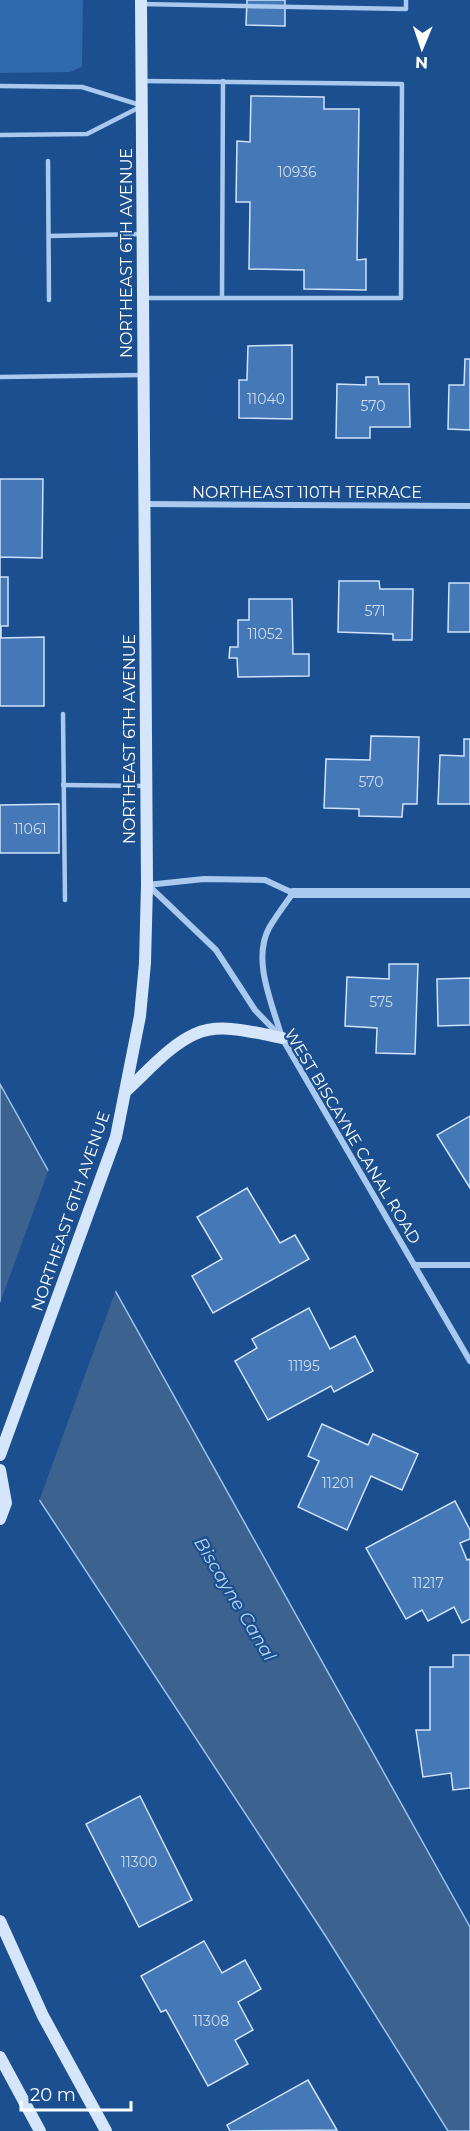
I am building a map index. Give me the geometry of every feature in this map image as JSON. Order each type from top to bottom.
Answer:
[{"type":"main road","name":"NORTHEAST 6TH AVENUE","points":[[0,1455],[116,1137],[127,1089],[143,991],[147,885],[141,2]]},
{"type":"main road","points":[[127,1089],[180,1043],[196,1033],[224,1030],[282,1038]]},
{"type":"main road","points":[[0,1470],[6,1503],[0,1519]]},
{"type":"main road","points":[[0,1922],[43,2016],[106,2131]]},
{"type":"main road","points":[[0,2057],[40,2131]]},
{"type":"street","name":"NORTHEAST 110TH TERRACE","points":[[144,504],[470,507]]},
{"type":"street","points":[[147,885],[204,879],[265,880],[293,893],[470,893]]},
{"type":"street","name":"WEST BISCAYNE CANAL ROAD","points":[[147,885],[216,950],[255,1010],[282,1038],[470,1361]]},
{"type":"street","points":[[282,1038],[265,977],[263,944],[269,928],[293,893]]},
{"type":"street","points":[[414,1265],[470,1265]]},
{"type":"lane","points":[[141,2],[406,9],[406,0]]},
{"type":"lane","points":[[142,81],[402,84],[401,298],[143,298]]},
{"type":"lane","points":[[222,298],[223,81]]},
{"type":"lane","points":[[0,86],[82,87],[142,106]]},
{"type":"lane","points":[[0,135],[87,134],[142,106]]},
{"type":"lane","points":[[48,161],[49,300]]},
{"type":"lane","points":[[49,236],[143,234]]},
{"type":"lane","points":[[0,377],[143,375]]},
{"type":"lane","points":[[63,714],[65,900]]},
{"type":"lane","points":[[63,785],[146,786]]},
{"type":"shaded area","points":[[0,0],[83,0],[82,67],[70,72],[0,73]]},
{"type":"water","name":"Biscayne Canal","points":[[0,1084],[470,1927],[470,2131],[448,2131],[325,1935],[0,1440]]},
{"type":"pier","points":[[50,1166],[117,1287],[38,1504],[0,1445],[0,1303]]},
{"type":"building","points":[[247,0],[285,0],[285,26],[246,25]]},
{"type":"building","points":[[251,96],[324,97],[324,109],[359,109],[357,260],[366,259],[366,290],[304,289],[304,270],[249,269],[250,202],[236,202],[237,141],[250,142]]},
{"type":"building","points":[[292,345],[292,419],[239,418],[239,380],[247,380],[248,346]]},
{"type":"building","points":[[465,359],[470,359],[470,430],[448,429],[449,385],[464,385]]},
{"type":"building","points":[[366,377],[378,377],[379,384],[409,384],[410,427],[370,427],[370,438],[336,438],[337,384],[366,385]]},
{"type":"building","points":[[0,479],[43,479],[42,558],[0,557]]},
{"type":"building","points":[[0,577],[8,577],[8,626],[1,626],[1,638],[44,637],[44,706],[0,706]]},
{"type":"building","points":[[339,581],[379,581],[380,589],[413,589],[412,640],[393,640],[393,634],[338,632]]},
{"type":"building","points":[[449,583],[470,583],[470,632],[448,632]]},
{"type":"building","points":[[249,599],[292,599],[293,654],[309,654],[309,676],[238,677],[237,658],[229,658],[230,647],[238,647],[238,620],[249,620]]},
{"type":"building","points":[[371,736],[419,737],[417,804],[403,804],[402,817],[359,816],[359,809],[324,808],[326,759],[370,760]]},
{"type":"building","points":[[464,739],[470,739],[470,804],[438,804],[440,755],[464,756]]},
{"type":"building","points":[[59,804],[59,853],[0,853],[0,805]]},
{"type":"building","points":[[389,964],[418,964],[415,1054],[376,1053],[377,1028],[345,1026],[347,977],[389,979]]},
{"type":"building","points":[[470,978],[470,1025],[438,1026],[437,979]]},
{"type":"building","points":[[470,1116],[470,1188],[437,1135]]},
{"type":"building","points":[[247,1188],[280,1243],[295,1235],[309,1259],[213,1313],[192,1276],[222,1259],[197,1217]]},
{"type":"building","points":[[309,1308],[330,1349],[355,1336],[373,1371],[334,1392],[331,1386],[268,1420],[235,1361],[257,1348],[252,1339]]},
{"type":"building","points":[[322,1424],[368,1445],[373,1434],[418,1454],[402,1490],[371,1476],[347,1530],[298,1507],[319,1461],[308,1456]]},
{"type":"building","points":[[455,1501],[470,1530],[470,1539],[460,1543],[467,1560],[470,1559],[470,1619],[462,1623],[454,1607],[428,1621],[422,1610],[406,1619],[366,1548]]},
{"type":"building","points":[[453,1655],[470,1655],[470,1788],[453,1790],[451,1773],[423,1777],[416,1730],[430,1730],[430,1667],[453,1667]]},
{"type":"building","points":[[140,1796],[192,1900],[139,1927],[86,1824]]},
{"type":"building","points":[[204,1941],[222,1973],[245,1960],[261,1989],[238,2002],[253,2030],[235,2040],[248,2064],[208,2086],[166,2010],[161,2012],[141,1976]]},
{"type":"building","points":[[308,2080],[337,2130],[230,2131],[227,2125]]}]
